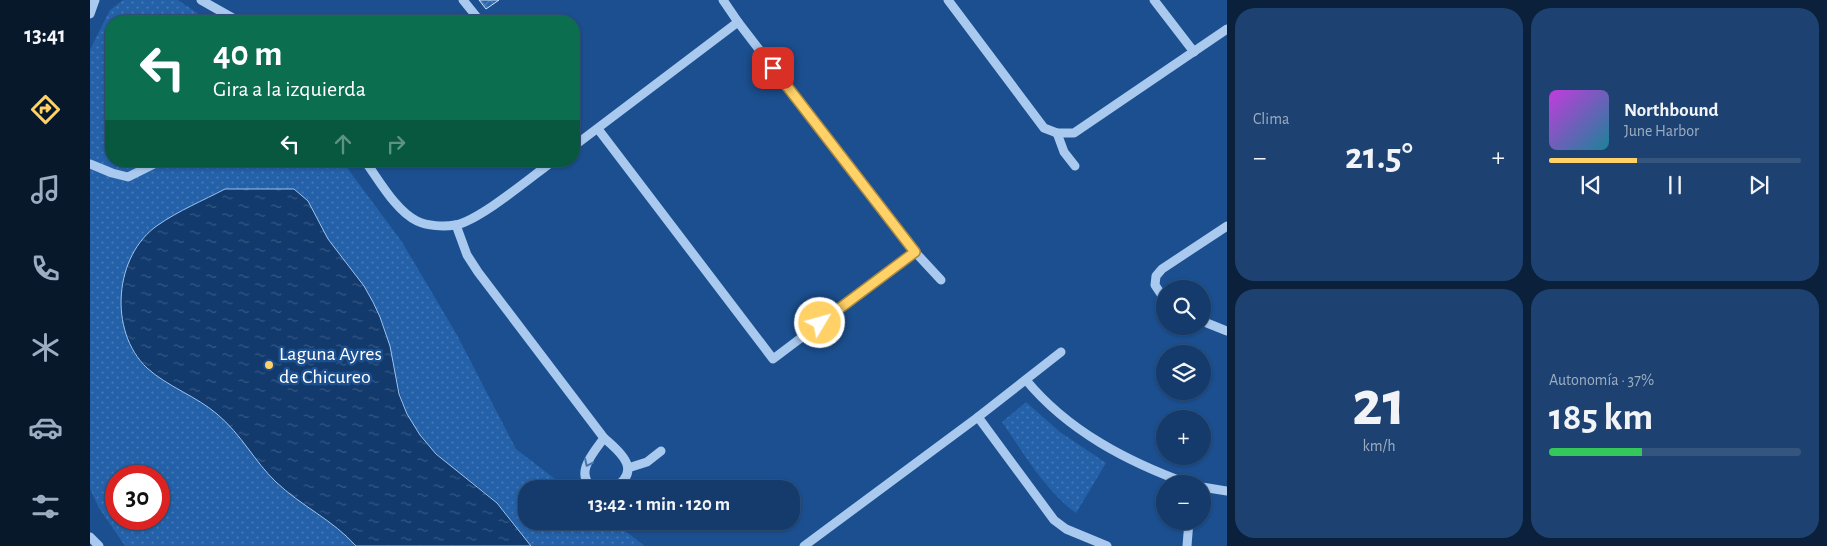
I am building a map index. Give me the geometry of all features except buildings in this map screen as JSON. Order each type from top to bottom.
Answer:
[{"type":"street","points":[[90,14],[95,0]]},
{"type":"street","points":[[201,0],[227,15]]},
{"type":"street","points":[[463,0],[475,15]]},
{"type":"street","points":[[723,0],[915,252],[941,280]]},
{"type":"street","points":[[948,0],[1044,128],[1057,132],[1074,133],[1227,29]]},
{"type":"street","points":[[1154,0],[1194,52]]},
{"type":"street","points":[[580,142],[738,22]]},
{"type":"street","points":[[598,129],[773,359],[915,252]]},
{"type":"street","points":[[1057,132],[1064,152],[1075,166]]},
{"type":"street","points":[[90,164],[128,177],[148,167]]},
{"type":"street","points":[[369,167],[398,206],[417,221],[430,225],[456,225],[478,217],[545,167]]},
{"type":"street","points":[[456,225],[467,254],[478,272],[604,438],[624,458],[628,468],[626,476],[622,480]]},
{"type":"street","points":[[1156,286],[1156,276],[1162,269],[1227,226]]},
{"type":"street","points":[[1211,325],[1227,331]]},
{"type":"street","points":[[804,546],[978,417],[1061,352]]},
{"type":"street","points":[[1026,380],[1038,394],[1075,426],[1150,470],[1164,475]]},
{"type":"street","points":[[978,417],[1054,520],[1066,529],[1107,546]]},
{"type":"street","points":[[586,480],[585,465],[604,438]]},
{"type":"street","points":[[628,468],[647,462],[661,451]]},
{"type":"street","points":[[1211,488],[1227,491]]},
{"type":"street","points":[[1187,546],[1188,530]]},
{"type":"shaded area","points":[[123,0],[178,0],[200,15],[108,15],[110,10]]},
{"type":"shaded area","points":[[105,20],[105,167],[346,167],[402,242],[457,335],[516,449],[556,480],[518,480],[518,529],[496,502],[427,444],[419,434],[404,406],[390,346],[376,307],[329,242],[308,201],[122,288],[124,328],[132,350],[148,369],[218,415],[238,433],[278,484],[328,521],[356,546],[125,546],[114,530],[170,530],[170,465],[105,465],[105,517],[90,489],[90,50]]},
{"type":"shaded area","points":[[1026,402],[1060,432],[1106,463],[1076,513],[1065,505],[1045,483],[1002,422]]},
{"type":"shaded area","points":[[519,530],[624,530],[645,546],[531,546]]},
{"type":"water","name":"Laguna Ayres de Chicureo","points":[[225,189],[294,189],[308,201],[328,239],[364,286],[373,302],[390,346],[399,394],[407,414],[420,435],[436,454],[497,503],[531,546],[356,546],[337,528],[276,482],[234,431],[217,414],[164,381],[147,368],[134,352],[126,334],[121,294],[125,274],[132,255],[143,238],[158,225],[182,210]]},
{"type":"place","name":"Laguna Ayres de Chicureo","points":[[269,365]]},
{"type":"route","points":[[773,68],[915,252],[820,323]]}]
